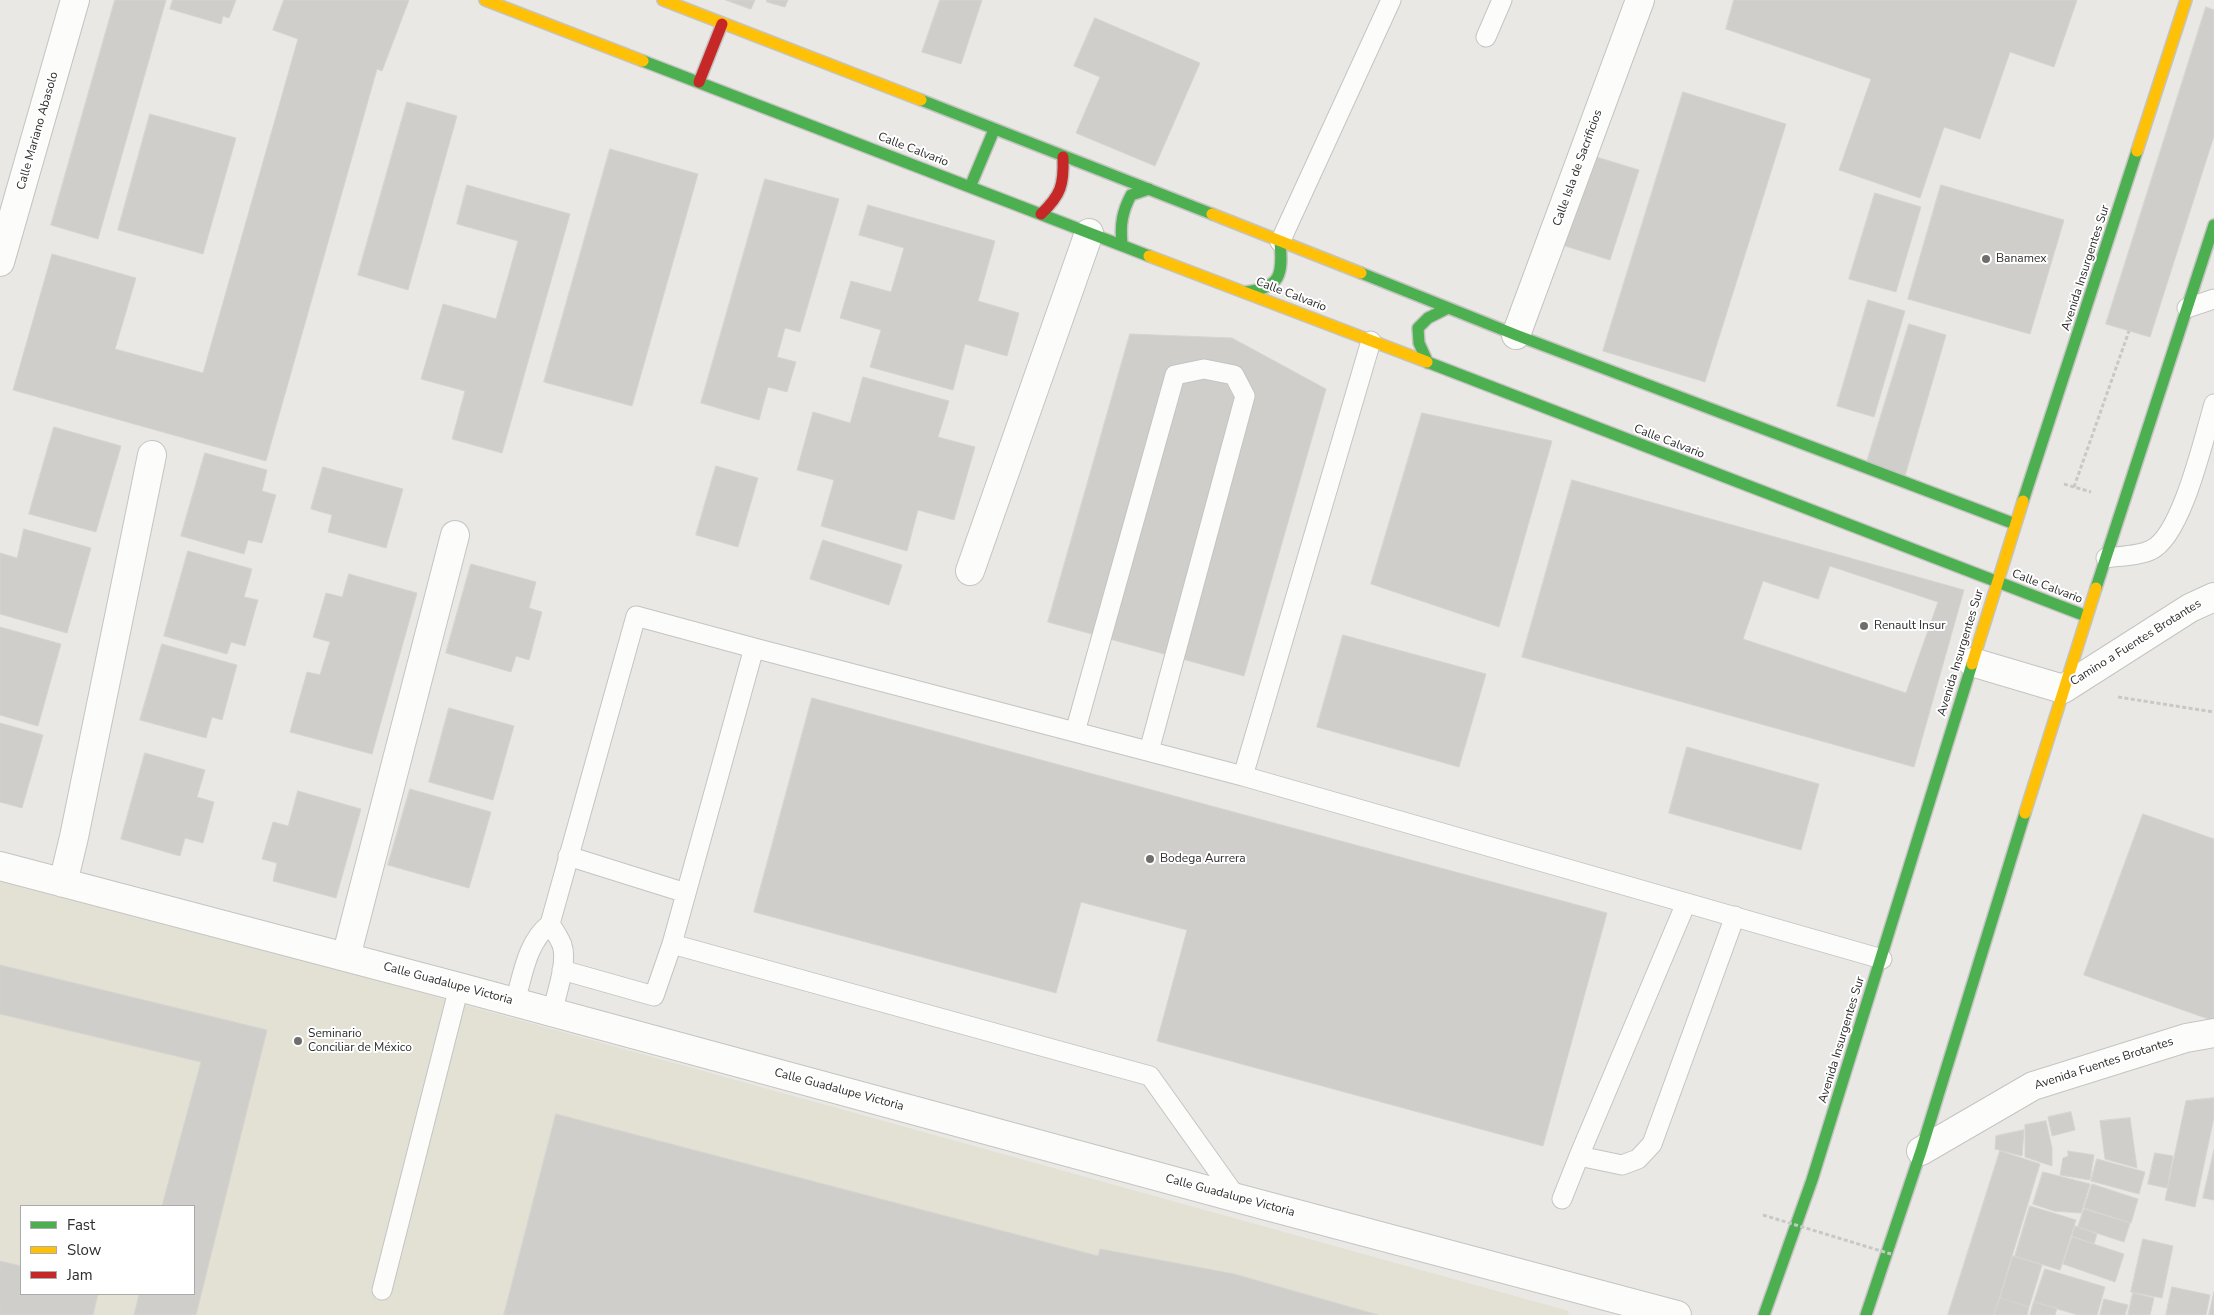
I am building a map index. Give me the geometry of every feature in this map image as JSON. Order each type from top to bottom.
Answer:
[{"type":"street","name":"Calle Mariano Abasolo","points":[[0,262],[75,0]]},
{"type":"street","name":"Calle Calvario","points":[[486,0],[2086,616]]},
{"type":"street","points":[[663,0],[1149,189],[1516,335],[2015,524]]},
{"type":"street","name":"Calle Isla de Sacrificios","points":[[1516,335],[1640,0]]},
{"type":"street","name":"Avenida Insurgentes Sur","points":[[1764,1315],[1812,1180],[1882,959],[2015,524],[2186,0]]},
{"type":"street","points":[[699,82],[722,24]]},
{"type":"street","points":[[970,186],[994,130]]},
{"type":"street","points":[[1041,214],[1058,198],[1063,177],[1063,156]]},
{"type":"street","points":[[1122,244],[1119,224],[1123,209],[1131,195],[1149,189]]},
{"type":"street","points":[[1866,1315],[1921,1151],[2086,616],[2214,225]]},
{"type":"street","points":[[970,571],[1089,232]]},
{"type":"street","points":[[1245,292],[1270,287],[1279,276],[1282,261],[1280,242]]},
{"type":"street","points":[[1428,363],[1417,344],[1418,327],[1427,316],[1448,308]]},
{"type":"street","points":[[62,883],[76,827],[152,455]]},
{"type":"street","points":[[346,957],[455,535]]},
{"type":"street","name":"Camino a Fuentes Brotantes","points":[[1972,662],[2063,689],[2190,608],[2214,597]]},
{"type":"street","name":"Calle Guadalupe Victoria","points":[[0,866],[460,987],[1237,1198],[1599,1305],[1678,1315]]},
{"type":"street","name":"Avenida Fuentes Brotantes","points":[[1921,1151],[2033,1086],[2186,1038],[2214,1033]]},
{"type":"lane","points":[[1280,242],[1391,0]]},
{"type":"lane","points":[[1486,37],[1502,0]]},
{"type":"lane","points":[[2187,308],[2214,299]]},
{"type":"lane","points":[[1243,776],[1371,341]]},
{"type":"lane","points":[[1075,732],[1175,375],[1204,368],[1234,375],[1245,396],[1149,751]]},
{"type":"lane","points":[[2106,558],[2151,550],[2165,540],[2182,509],[2214,404]]},
{"type":"lane","points":[[515,1002],[532,944],[539,932],[550,924],[636,616],[1243,776],[1882,959]]},
{"type":"lane","points":[[562,970],[654,996],[672,944],[754,648]]},
{"type":"lane","points":[[568,856],[686,893]]},
{"type":"lane","points":[[1562,1199],[1686,903]]},
{"type":"lane","points":[[1579,1156],[1622,1165],[1638,1159],[1652,1144],[1735,916]]},
{"type":"lane","points":[[550,924],[562,945],[562,970],[552,1013]]},
{"type":"lane","points":[[672,944],[1150,1076],[1237,1198]]},
{"type":"lane","points":[[382,1290],[460,987]]},
{"type":"path","points":[[2074,487],[2128,331]]},
{"type":"path","points":[[2032,474],[2124,503]]},
{"type":"path","points":[[2063,689],[2214,712]]},
{"type":"path","points":[[1763,1216],[1892,1254]]},
{"type":"shaded area","name":"Seminario Conciliar de México","points":[[0,876],[1569,1311],[1568,1315],[0,1315]]},
{"type":"building","points":[[115,0],[166,0],[98,239],[51,225]]},
{"type":"building","points":[[173,0],[236,0],[229,18],[223,16],[221,24],[170,9]]},
{"type":"building","points":[[284,0],[409,0],[382,71],[377,69],[266,461],[13,390],[52,254],[136,278],[115,349],[203,373],[298,39],[273,30]]},
{"type":"building","points":[[726,0],[755,0],[751,9]]},
{"type":"building","points":[[767,0],[788,0],[785,7],[767,2]]},
{"type":"building","points":[[940,0],[982,0],[961,64],[922,52]]},
{"type":"building","points":[[1734,0],[2077,0],[2054,67],[2010,52],[1980,139],[1944,127],[1920,198],[1839,170],[1871,79],[1726,29]]},
{"type":"building","points":[[2206,7],[2214,10],[2214,136],[2150,337],[2106,324]]},
{"type":"building","points":[[1095,18],[1200,63],[1155,166],[1076,133],[1100,77],[1074,66]]},
{"type":"building","points":[[1683,92],[1786,124],[1705,382],[1603,351]]},
{"type":"building","points":[[407,102],[457,116],[408,290],[358,275]]},
{"type":"building","points":[[150,114],[236,138],[203,254],[118,230]]},
{"type":"building","points":[[610,149],[698,174],[632,406],[544,382]]},
{"type":"building","points":[[1590,155],[1639,170],[1610,260],[1562,245]]},
{"type":"building","points":[[765,179],[839,199],[800,332],[785,328],[777,357],[796,362],[787,392],[768,387],[759,420],[701,403]]},
{"type":"building","points":[[467,185],[570,214],[502,453],[452,439],[465,391],[421,379],[443,304],[496,319],[518,241],[457,224]]},
{"type":"building","name":"Banamex","points":[[1941,185],[2064,220],[2030,334],[1908,299]]},
{"type":"building","points":[[1875,193],[1921,207],[1896,292],[1849,279]]},
{"type":"building","points":[[868,205],[995,241],[978,301],[1019,313],[1007,356],[965,344],[953,390],[870,367],[881,330],[840,318],[851,281],[891,292],[904,248],[859,235]]},
{"type":"building","points":[[1868,300],[1905,311],[1874,417],[1837,406]]},
{"type":"building","points":[[1909,324],[1946,335],[1905,476],[1866,465]]},
{"type":"building","points":[[1130,334],[1232,338],[1326,389],[1244,676],[1048,622]]},
{"type":"building","points":[[863,377],[949,401],[938,437],[975,447],[954,520],[918,510],[907,551],[821,526],[834,480],[797,470],[813,412],[850,423]]},
{"type":"building","points":[[1422,413],[1552,441],[1499,627],[1371,584]]},
{"type":"building","points":[[54,427],[121,446],[96,532],[29,514]]},
{"type":"building","points":[[205,453],[267,470],[262,491],[276,495],[262,543],[248,540],[244,554],[181,536]]},
{"type":"building","points":[[716,466],[758,478],[738,547],[696,535]]},
{"type":"building","points":[[323,467],[403,489],[386,548],[328,532],[332,515],[311,509]]},
{"type":"building","points":[[1572,480],[1964,590],[1914,767],[1522,657]]},
{"type":"building","points":[[24,529],[91,548],[67,633],[0,614],[0,553],[17,558]]},
{"type":"building","points":[[823,540],[902,565],[889,605],[810,579]]},
{"type":"building","points":[[188,551],[252,569],[244,597],[258,600],[245,646],[231,642],[227,654],[164,636]]},
{"type":"building","points":[[471,564],[536,582],[529,608],[542,612],[529,660],[516,656],[511,672],[446,653]]},
{"type":"building","points":[[1830,566],[1938,602],[1906,693],[1743,639],[1763,581],[1818,599]]},
{"type":"building","points":[[349,574],[417,593],[372,754],[290,732],[307,672],[320,675],[330,642],[313,637],[326,593],[342,597]]},
{"type":"building","points":[[0,627],[61,644],[38,726],[0,715]]},
{"type":"building","points":[[1343,635],[1486,674],[1459,767],[1317,727]]},
{"type":"building","points":[[162,644],[237,665],[222,720],[212,717],[206,738],[140,720]]},
{"type":"building","points":[[812,698],[1607,913],[1543,1146],[1157,1041],[1187,930],[1081,902],[1056,993],[754,912]]},
{"type":"building","points":[[449,708],[514,726],[493,800],[429,782]]},
{"type":"building","points":[[0,723],[43,735],[22,808],[0,802]]},
{"type":"building","points":[[1687,747],[1819,784],[1801,850],[1669,813]]},
{"type":"building","points":[[145,753],[205,770],[197,797],[214,802],[203,843],[185,838],[180,856],[121,839]]},
{"type":"building","points":[[410,789],[491,812],[469,888],[388,865]]},
{"type":"building","points":[[298,791],[361,809],[336,898],[273,881],[277,863],[262,859],[273,822],[288,826]]},
{"type":"building","points":[[2143,814],[2214,839],[2214,1021],[2084,975]]},
{"type":"building","points":[[0,965],[267,1030],[196,1315],[134,1315],[139,1295],[195,1295],[195,1205],[162,1205],[201,1062],[0,1014]]},
{"type":"building","points":[[2214,1098],[2214,1117],[2195,1207],[2165,1200],[2186,1101]]},
{"type":"building","points":[[2071,1112],[2075,1130],[2052,1136],[2048,1117]]},
{"type":"building","points":[[556,1114],[1098,1256],[1100,1249],[1234,1274],[1378,1315],[504,1315]]},
{"type":"building","points":[[2130,1118],[2137,1168],[2105,1159],[2100,1121]]},
{"type":"building","points":[[2046,1121],[2052,1148],[2052,1166],[2025,1157],[2025,1125]]},
{"type":"building","points":[[2024,1130],[2022,1156],[1995,1149],[1996,1136]]},
{"type":"building","points":[[2214,1150],[2214,1200],[2203,1198]]},
{"type":"building","points":[[2000,1151],[2040,1164],[1994,1315],[1948,1315]]},
{"type":"building","points":[[2068,1151],[2094,1155],[2090,1180],[2060,1175],[2063,1158],[2068,1156]]},
{"type":"building","points":[[2155,1153],[2173,1156],[2167,1188],[2148,1184]]},
{"type":"building","points":[[2097,1159],[2145,1172],[2139,1194],[2091,1181]]},
{"type":"building","points":[[2043,1172],[2090,1184],[2081,1213],[2054,1211],[2033,1204]]},
{"type":"building","points":[[2092,1184],[2138,1199],[2131,1223],[2084,1208]]},
{"type":"building","points":[[2030,1206],[2076,1220],[2060,1270],[2015,1256]]},
{"type":"building","points":[[2084,1209],[2130,1223],[2124,1242],[2078,1227]]},
{"type":"building","points":[[2075,1226],[2097,1234],[2094,1244],[2072,1236]]},
{"type":"building","points":[[2072,1237],[2124,1254],[2115,1282],[2063,1264]]},
{"type":"building","points":[[2143,1239],[2173,1246],[2162,1298],[2131,1292]]},
{"type":"building","points":[[2013,1256],[2042,1265],[2029,1307],[2000,1298]]},
{"type":"building","points":[[0,1261],[20,1266],[20,1295],[98,1295],[93,1315],[0,1315]]},
{"type":"building","points":[[2045,1269],[2105,1287],[2097,1315],[2078,1315],[2034,1302]]},
{"type":"building","points":[[2172,1287],[2210,1295],[2206,1315],[2166,1315]]},
{"type":"building","points":[[2214,1292],[2214,1315],[2209,1315]]},
{"type":"building","points":[[2133,1293],[2154,1298],[2150,1315],[2128,1315]]},
{"type":"building","points":[[2000,1298],[2029,1307],[2027,1315],[1994,1315]]},
{"type":"building","points":[[2104,1299],[2128,1305],[2125,1315],[2100,1315]]},
{"type":"building","points":[[2034,1302],[2057,1308],[2055,1315],[2030,1315]]},
{"type":"traffic: fast","points":[[643,61],[1149,256]]},
{"type":"traffic: fast","points":[[921,100],[1212,214]]},
{"type":"traffic: fast","points":[[970,187],[994,130]]},
{"type":"traffic: fast","points":[[2023,501],[2137,151]]},
{"type":"traffic: fast","points":[[1122,244],[1122,219],[1128,201],[1131,195],[1149,189]]},
{"type":"traffic: fast","points":[[2096,588],[2214,225]]},
{"type":"traffic: fast","points":[[1245,292],[1266,287],[1277,278],[1281,263],[1280,242]]},
{"type":"traffic: fast","points":[[1361,273],[1516,335],[2015,524]]},
{"type":"traffic: fast","points":[[1428,363],[1419,343],[1418,328],[1428,318],[1448,308]]},
{"type":"traffic: fast","points":[[1427,362],[2086,616]]},
{"type":"traffic: fast","points":[[1764,1315],[1812,1180],[1972,664]]},
{"type":"traffic: fast","points":[[1866,1315],[1921,1151],[2025,813]]},
{"type":"traffic: slow","points":[[485,0],[643,61]]},
{"type":"traffic: slow","points":[[663,0],[921,100]]},
{"type":"traffic: slow","points":[[2137,151],[2186,0]]},
{"type":"traffic: slow","points":[[1212,214],[1361,273]]},
{"type":"traffic: slow","points":[[1149,256],[1427,362]]},
{"type":"traffic: slow","points":[[1972,664],[2023,501]]},
{"type":"traffic: slow","points":[[2025,813],[2096,588]]},
{"type":"traffic: jam","points":[[699,82],[722,24]]},
{"type":"traffic: jam","points":[[1041,214],[1053,201],[1060,189],[1063,175],[1063,157]]},
{"type":"place","name":"Banamex","points":[[1986,259]]},
{"type":"place","name":"Renault Insur","points":[[1864,626]]},
{"type":"place","name":"Bodega Aurrera","points":[[1150,859]]},
{"type":"place","name":"Seminario Conciliar de México","points":[[298,1041]]}]
